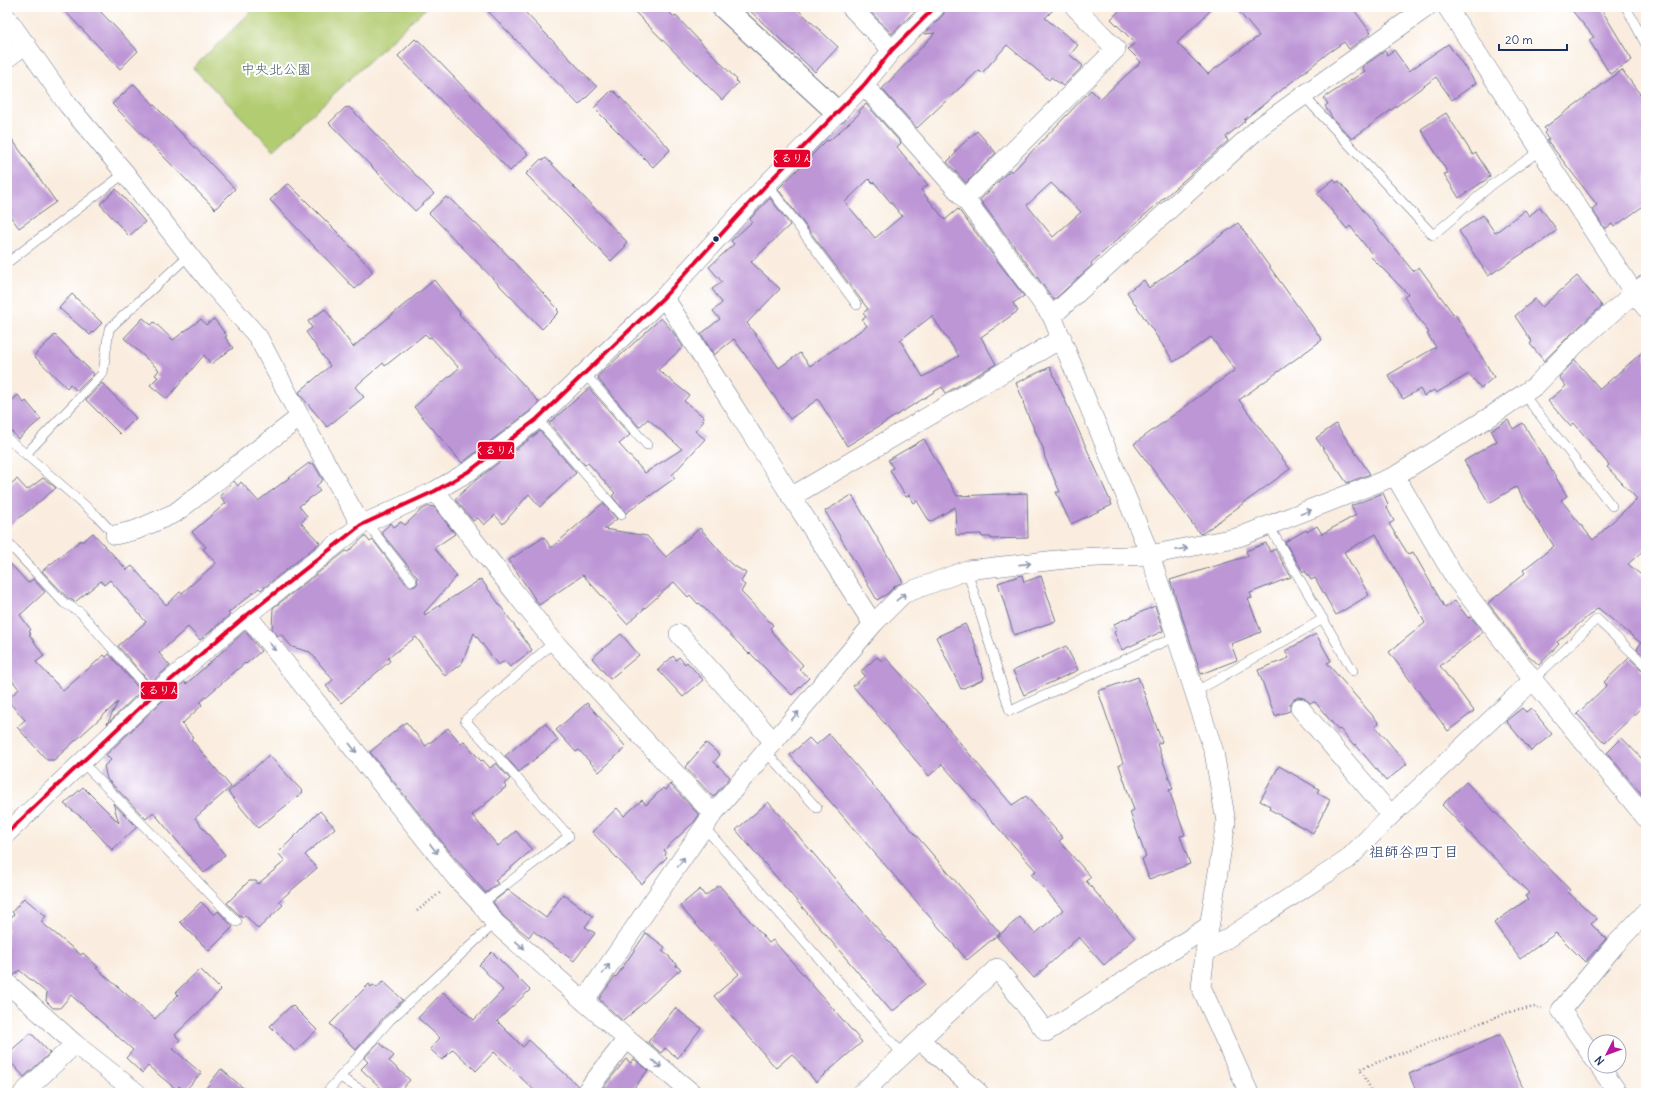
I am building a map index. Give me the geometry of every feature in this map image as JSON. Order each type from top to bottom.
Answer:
[{"type":"street","points":[[723,7],[837,112]]},
{"type":"street","points":[[851,7],[892,50]]},
{"type":"street","points":[[7,833],[154,695],[247,615],[363,523],[435,491],[471,470],[537,419],[664,297],[767,184],[864,84],[892,50],[935,7]]},
{"type":"street","points":[[965,199],[1116,49],[1075,7]]},
{"type":"street","points":[[1052,316],[1261,126],[1426,7]]},
{"type":"street","points":[[1447,7],[1541,150],[1640,289],[1646,308]]},
{"type":"street","points":[[7,18],[68,105],[209,281],[258,337],[300,417],[363,523]]},
{"type":"street","points":[[7,58],[26,44]]},
{"type":"street","points":[[864,84],[965,199],[1052,316],[1150,555],[1214,752],[1226,822],[1209,926],[1201,987],[1250,1093]]},
{"type":"street","points":[[584,1001],[709,821],[873,623],[903,594],[968,570],[1075,558],[1150,555],[1239,537],[1394,476],[1492,416],[1535,386],[1577,343],[1640,289]]},
{"type":"street","points":[[664,297],[873,623]]},
{"type":"street","points":[[791,497],[1062,338]]},
{"type":"street","points":[[115,535],[136,530],[175,513],[300,417]]},
{"type":"street","points":[[1394,476],[1455,578],[1533,680],[1646,818]]},
{"type":"street","points":[[435,491],[554,642],[709,821]]},
{"type":"street","points":[[247,615],[457,879],[481,904],[495,923],[627,1039],[692,1093]]},
{"type":"street","points":[[679,634],[770,746]]},
{"type":"street","points":[[1205,953],[1347,860],[1391,815],[1533,680]]},
{"type":"street","points":[[1300,708],[1391,815]]},
{"type":"street","points":[[1587,1048],[1561,1010],[1615,945],[1646,912]]},
{"type":"street","points":[[862,1093],[904,1056],[997,968],[1046,1032],[1209,926]]},
{"type":"street","points":[[9,988],[75,1044],[137,1093]]},
{"type":"street","points":[[585,1093],[627,1039]]},
{"type":"street","points":[[920,1040],[979,1093]]},
{"type":"street","points":[[24,1093],[75,1044]]},
{"type":"street","points":[[1605,1074],[1618,1093]]},
{"type":"lane","points":[[1626,7],[1646,45]]},
{"type":"lane","points":[[1303,96],[1433,235],[1493,184],[1541,150]]},
{"type":"lane","points":[[7,263],[124,173]]},
{"type":"lane","points":[[767,184],[857,305]]},
{"type":"lane","points":[[26,454],[103,373],[108,329],[189,255]]},
{"type":"lane","points":[[585,374],[647,445]]},
{"type":"lane","points":[[1523,394],[1612,506]]},
{"type":"lane","points":[[537,419],[621,516]]},
{"type":"lane","points":[[7,438],[97,516],[115,535]]},
{"type":"lane","points":[[363,523],[412,581]]},
{"type":"lane","points":[[1269,526],[1353,671]]},
{"type":"lane","points":[[7,542],[64,603],[80,612],[154,695]]},
{"type":"lane","points":[[968,570],[1010,711],[1177,636]]},
{"type":"lane","points":[[1194,692],[1323,619]]},
{"type":"lane","points":[[1533,680],[1597,619],[1646,666]]},
{"type":"lane","points":[[481,904],[569,836],[465,720],[554,642]]},
{"type":"lane","points":[[770,746],[817,808]]},
{"type":"lane","points":[[82,762],[237,922]]},
{"type":"lane","points":[[709,821],[904,1056]]},
{"type":"lane","points":[[326,1093],[390,1020],[495,923]]},
{"type":"lane","points":[[340,1078],[366,1093]]},
{"type":"path","points":[[417,911],[457,879]]},
{"type":"path","points":[[1373,1093],[1360,1068],[1509,1012],[1535,1007],[1561,1010]]},
{"type":"green space","name":"中央北公園","points":[[256,7],[427,7],[274,150],[193,68]]},
{"type":"building","points":[[61,7],[96,7],[138,51],[120,69]]},
{"type":"building","points":[[484,7],[520,7],[597,87],[579,105]]},
{"type":"building","points":[[630,7],[664,7],[674,17],[675,15],[737,80],[736,81],[738,83],[722,100]]},
{"type":"building","points":[[746,7],[795,7],[838,47],[815,72]]},
{"type":"building","points":[[866,7],[919,7],[892,34]]},
{"type":"building","points":[[946,7],[1056,7],[1045,18],[1078,45],[1070,55],[1083,66],[1063,86],[1051,77],[1049,80],[1007,45],[982,73],[979,70],[917,128],[882,89],[935,33],[924,34],[943,15]]},
{"type":"building","points":[[1123,7],[1214,7],[1177,43],[1208,74],[1259,36],[1235,7],[1352,7],[1371,33],[1349,49],[1344,42],[1244,120],[1245,121],[1226,137],[1228,141],[1091,263],[1092,265],[1054,300],[980,200],[1010,170],[1012,172],[1091,90],[1100,99],[1141,62],[1128,49],[1135,43],[1111,19]],"holes":[[[1051,183],[1081,212],[1053,237],[1027,205]]]},
{"type":"building","points":[[1569,7],[1600,7],[1632,60],[1610,74],[1589,40],[1594,37]]},
{"type":"building","points":[[415,39],[417,41],[418,40],[528,154],[510,171],[398,56]]},
{"type":"building","points":[[1448,44],[1476,83],[1452,100],[1436,77],[1352,139],[1333,119],[1325,106],[1328,104],[1324,98],[1365,71],[1362,67],[1385,51],[1387,55],[1394,50],[1409,71]]},
{"type":"building","points":[[1622,70],[1646,102],[1646,204],[1614,227],[1612,224],[1605,229],[1592,209],[1597,205],[1547,140],[1549,140],[1544,133],[1546,131],[1544,128]]},
{"type":"building","points":[[134,84],[235,189],[215,209],[112,104]]},
{"type":"building","points":[[611,91],[614,91],[670,150],[653,167],[594,108]]},
{"type":"building","points":[[866,104],[901,143],[897,147],[928,185],[921,190],[945,220],[958,209],[1024,296],[1013,303],[1018,311],[981,337],[996,364],[946,393],[942,387],[847,446],[818,399],[790,419],[734,339],[714,355],[701,334],[720,319],[713,311],[722,303],[712,289],[722,282],[709,267],[734,244],[731,241],[752,222],[750,219],[770,198],[790,225],[751,262],[780,289],[747,323],[779,368],[800,353],[810,366],[867,326],[862,319],[866,317],[863,313],[868,309],[778,189],[827,140],[829,141],[860,113],[859,111]],"holes":[[[869,179],[873,183],[874,182],[902,216],[875,238],[845,202]],[[932,316],[959,356],[923,377],[900,340]]]},
{"type":"building","points":[[346,107],[349,107],[434,194],[415,211],[329,123]]},
{"type":"building","points":[[1446,113],[1473,155],[1476,153],[1490,175],[1490,177],[1459,198],[1444,174],[1448,173],[1421,129]]},
{"type":"building","points":[[977,131],[996,153],[966,183],[947,162],[956,153],[955,151]]},
{"type":"building","points":[[7,132],[56,202],[19,228],[7,212]]},
{"type":"building","points":[[546,158],[627,242],[624,245],[626,246],[611,261],[526,174],[541,159],[543,160]]},
{"type":"building","points":[[1334,179],[1336,183],[1339,181],[1413,271],[1419,267],[1454,315],[1455,314],[1494,377],[1481,388],[1469,374],[1436,393],[1434,390],[1424,396],[1420,389],[1403,399],[1388,375],[1436,347],[1427,334],[1429,333],[1404,297],[1408,294],[1370,256],[1372,254],[1350,226],[1347,229],[1317,193]]},
{"type":"building","points":[[287,184],[289,184],[337,232],[371,269],[371,274],[355,289],[270,200]]},
{"type":"building","points":[[116,189],[145,222],[129,236],[100,204]]},
{"type":"building","points":[[446,197],[448,199],[449,198],[497,244],[558,309],[557,310],[559,312],[542,329],[429,213]]},
{"type":"building","points":[[1540,207],[1557,230],[1532,249],[1531,248],[1488,276],[1459,231],[1483,215],[1495,233],[1525,210],[1529,216]]},
{"type":"building","points":[[1238,223],[1322,340],[1239,400],[1290,469],[1200,534],[1134,444],[1235,370],[1211,337],[1174,362],[1127,292],[1144,280],[1149,288]]},
{"type":"building","points":[[1577,276],[1602,306],[1544,361],[1530,344],[1532,342],[1515,316],[1535,299],[1542,307]]},
{"type":"building","points":[[434,280],[460,313],[459,314],[539,402],[530,411],[462,463],[414,407],[459,368],[431,337],[429,338],[425,334],[385,366],[383,363],[355,387],[364,397],[327,427],[299,392],[330,366],[306,332],[312,328],[308,321],[325,309],[353,347]]},
{"type":"building","points":[[72,294],[102,323],[90,335],[59,308]]},
{"type":"building","points":[[143,318],[151,325],[154,322],[173,340],[201,319],[206,325],[214,319],[227,336],[225,337],[233,348],[211,364],[204,355],[167,399],[150,385],[158,377],[155,375],[159,370],[124,338]]},
{"type":"building","points":[[661,318],[683,347],[658,370],[689,395],[684,401],[704,417],[702,420],[704,421],[695,431],[705,439],[672,475],[675,478],[626,513],[612,496],[615,493],[588,463],[585,465],[549,423],[589,388],[630,435],[619,444],[645,473],[682,449],[648,419],[639,427],[598,379],[598,376]]},
{"type":"building","points":[[55,335],[94,374],[77,391],[70,384],[67,388],[34,356]]},
{"type":"building","points":[[1646,349],[1646,548],[1628,564],[1646,579],[1646,658],[1637,649],[1641,643],[1598,608],[1557,642],[1559,644],[1539,665],[1528,655],[1488,603],[1525,573],[1523,570],[1554,546],[1516,487],[1489,503],[1464,461],[1497,441],[1491,430],[1508,420],[1513,429],[1523,423],[1567,496],[1561,500],[1593,540],[1637,499],[1607,467],[1609,465],[1574,423],[1570,426],[1548,401],[1566,386],[1559,377],[1575,360],[1600,389]]},
{"type":"building","points":[[1050,367],[1112,505],[1071,524],[1056,492],[1060,492],[1045,458],[1043,448],[1026,411],[1016,383]]},
{"type":"building","points":[[102,383],[136,418],[120,434],[86,400]]},
{"type":"building","points":[[18,395],[24,403],[26,401],[41,419],[18,439],[7,426],[7,405]]},
{"type":"building","points":[[1336,424],[1370,474],[1347,483],[1316,438]]},
{"type":"building","points":[[540,431],[576,473],[540,507],[529,494],[503,524],[495,515],[484,525],[478,518],[473,521],[455,499],[476,480]]},
{"type":"building","points":[[924,439],[957,496],[1027,493],[1028,538],[991,539],[991,537],[982,537],[981,534],[956,535],[955,507],[930,522],[917,501],[914,503],[909,495],[906,497],[890,470],[893,468],[888,460]]},
{"type":"building","points":[[309,463],[310,465],[313,463],[323,480],[316,486],[320,491],[299,506],[307,516],[301,523],[320,543],[261,590],[259,588],[228,613],[230,615],[200,640],[188,627],[159,653],[170,666],[150,683],[118,646],[146,622],[110,580],[104,585],[101,581],[75,602],[68,598],[42,571],[81,540],[82,542],[93,533],[127,570],[132,566],[166,605],[216,563],[203,549],[206,547],[192,532],[226,503],[220,496],[234,481],[238,486],[241,482],[258,501]]},
{"type":"building","points":[[43,478],[56,488],[7,528],[7,487],[17,479],[27,490]]},
{"type":"building","points":[[1383,493],[1388,504],[1386,506],[1394,521],[1389,524],[1408,554],[1413,552],[1445,608],[1455,601],[1468,618],[1471,617],[1483,632],[1440,666],[1474,711],[1448,731],[1389,652],[1425,623],[1376,534],[1344,552],[1369,595],[1336,615],[1315,578],[1311,580],[1305,571],[1303,572],[1285,542],[1306,530],[1307,532],[1317,526],[1322,534],[1356,515],[1351,506]]},
{"type":"building","points":[[852,495],[903,582],[895,586],[887,594],[877,600],[825,511]]},
{"type":"building","points":[[603,503],[617,519],[604,529],[647,536],[666,557],[700,528],[731,564],[746,573],[741,582],[745,585],[741,592],[773,625],[770,628],[772,630],[771,631],[803,665],[799,669],[809,678],[792,695],[699,603],[698,604],[690,595],[688,597],[674,582],[627,624],[583,575],[539,605],[509,560],[544,537],[551,548]]},
{"type":"building","points":[[429,506],[434,507],[455,534],[434,548],[457,576],[424,613],[425,615],[481,579],[532,650],[510,667],[505,661],[498,665],[474,633],[462,663],[445,676],[416,637],[388,658],[390,661],[341,703],[326,686],[333,680],[310,652],[292,647],[281,634],[278,636],[272,629],[273,608],[346,551],[348,552],[365,536],[370,542],[373,540],[407,585],[410,587],[415,586],[418,583],[417,577],[381,532],[391,523],[394,527],[401,522],[405,525],[421,510]]},
{"type":"building","points":[[1266,543],[1270,552],[1275,549],[1291,577],[1250,593],[1252,598],[1248,599],[1261,632],[1231,644],[1237,660],[1201,674],[1170,580],[1248,556],[1246,551]]},
{"type":"building","points":[[7,560],[28,583],[33,579],[45,592],[20,615],[31,630],[29,631],[31,634],[29,634],[44,656],[36,662],[63,691],[104,655],[106,657],[109,654],[141,691],[107,724],[118,702],[54,760],[47,760],[17,727],[25,720],[7,700],[19,689],[7,674]]},
{"type":"building","points":[[1022,575],[1024,582],[1041,576],[1056,621],[1014,635],[998,583]]},
{"type":"building","points":[[1155,606],[1163,631],[1122,650],[1114,632],[1117,630],[1114,624]]},
{"type":"building","points":[[965,624],[975,644],[984,679],[961,689],[936,637]]},
{"type":"building","points":[[245,631],[261,651],[200,702],[202,705],[182,724],[193,737],[191,739],[231,787],[195,818],[225,855],[204,873],[153,812],[146,819],[107,779],[104,766],[111,760],[106,755],[160,703],[185,682],[186,684]]},
{"type":"building","points":[[621,634],[639,655],[610,679],[592,658]]},
{"type":"building","points":[[1316,634],[1331,661],[1327,663],[1379,723],[1375,726],[1407,764],[1386,781],[1355,744],[1353,745],[1340,729],[1338,730],[1315,702],[1310,703],[1304,698],[1298,697],[1290,704],[1290,711],[1275,716],[1258,670],[1289,658],[1285,651]]},
{"type":"building","points":[[1066,646],[1078,670],[1024,695],[1013,671]]},
{"type":"building","points":[[673,656],[676,660],[679,657],[685,664],[687,662],[703,680],[683,697],[658,670]]},
{"type":"building","points":[[877,657],[882,661],[886,658],[921,696],[1012,805],[1026,796],[1063,838],[1059,841],[1091,877],[1086,881],[1135,938],[1104,965],[1079,937],[1034,978],[997,937],[1020,917],[1035,934],[1063,910],[1031,874],[1036,871],[942,764],[929,776],[853,686],[865,676],[861,671]]},
{"type":"building","points":[[1629,658],[1646,672],[1646,703],[1605,743],[1577,714],[1607,685],[1604,682]]},
{"type":"building","points":[[1138,677],[1162,742],[1157,744],[1173,789],[1169,790],[1185,835],[1180,836],[1190,864],[1149,879],[1142,859],[1146,857],[1130,812],[1134,810],[1119,765],[1123,763],[1098,691]]},
{"type":"building","points":[[587,703],[626,747],[599,772],[579,750],[576,752],[556,730]]},
{"type":"building","points":[[1522,708],[1526,712],[1531,708],[1552,734],[1531,751],[1506,721]]},
{"type":"building","points":[[406,722],[426,746],[448,728],[461,744],[464,741],[481,761],[483,760],[490,768],[496,763],[510,779],[504,784],[506,787],[472,815],[498,846],[516,831],[532,850],[495,881],[498,883],[486,893],[454,857],[370,752]]},
{"type":"building","points":[[545,723],[558,740],[519,772],[505,756]]},
{"type":"building","points":[[829,734],[1000,933],[967,960],[790,755],[809,738],[816,745]]},
{"type":"building","points":[[1622,738],[1646,763],[1646,799],[1607,753]]},
{"type":"building","points":[[706,743],[720,755],[714,762],[730,777],[713,797],[685,767]]},
{"type":"building","points":[[269,755],[303,792],[258,828],[228,792]]},
{"type":"building","points":[[1279,766],[1319,789],[1317,793],[1330,800],[1313,833],[1269,809],[1270,806],[1260,801]]},
{"type":"building","points":[[1466,782],[1570,890],[1568,892],[1597,919],[1591,924],[1606,939],[1585,962],[1556,933],[1520,959],[1494,923],[1528,899],[1525,896],[1529,893],[1442,805]]},
{"type":"building","points":[[670,784],[699,815],[694,822],[664,850],[667,857],[642,884],[592,832],[617,808],[624,816],[642,800],[646,805],[663,788],[665,790]]},
{"type":"building","points":[[83,787],[119,823],[113,803],[137,827],[112,850],[85,820],[64,804]]},
{"type":"building","points":[[768,802],[925,984],[892,1012],[736,830]]},
{"type":"building","points":[[320,811],[335,828],[305,855],[317,868],[279,901],[283,905],[258,929],[245,915],[242,918],[227,903],[249,881],[256,881],[258,884],[285,861],[278,853]]},
{"type":"building","points":[[719,885],[769,943],[773,940],[862,1042],[816,1082],[792,1054],[776,1068],[714,996],[739,974],[680,906],[700,889],[705,896]]},
{"type":"building","points":[[508,890],[546,918],[563,894],[593,916],[585,927],[595,933],[574,961],[533,931],[529,937],[503,916],[493,902]]},
{"type":"building","points":[[24,898],[46,916],[41,922],[81,955],[83,953],[98,967],[96,968],[155,1019],[178,995],[176,992],[200,969],[221,990],[175,1035],[180,1040],[172,1048],[201,1073],[185,1091],[179,1086],[176,1089],[148,1066],[142,1073],[126,1058],[133,1050],[71,995],[60,1008],[53,1008],[46,1001],[47,993],[19,970],[15,975],[7,972],[7,923],[14,914],[12,912]]},
{"type":"building","points":[[201,902],[214,915],[218,911],[233,927],[209,951],[180,922]]},
{"type":"building","points":[[646,933],[665,947],[662,951],[677,964],[676,966],[681,969],[623,1021],[599,999]]},
{"type":"building","points":[[492,952],[530,990],[497,1021],[523,1047],[529,1040],[577,1085],[574,1093],[537,1093],[494,1052],[476,1071],[453,1049],[442,1060],[430,1049],[440,1038],[418,1018],[443,992],[474,1020],[503,990],[479,965]]},
{"type":"building","points":[[383,981],[403,1000],[385,1016],[356,1050],[330,1024],[369,984],[371,987],[373,985],[377,988]]},
{"type":"building","points":[[292,1005],[317,1030],[295,1051],[270,1026]]},
{"type":"building","points":[[675,1008],[701,1028],[678,1058],[665,1048],[661,1053],[648,1042]]},
{"type":"building","points":[[31,1033],[50,1053],[24,1077],[7,1058],[7,1054]]},
{"type":"building","points":[[1500,1035],[1525,1093],[1417,1093],[1409,1074]]},
{"type":"building","points":[[379,1042],[394,1056],[389,1061],[410,1080],[398,1093],[386,1093],[361,1069],[368,1062],[364,1058]]},
{"type":"building","points":[[626,1059],[631,1063],[634,1059],[648,1070],[630,1093],[599,1093]]},
{"type":"building","points":[[221,1069],[249,1093],[202,1093]]},
{"type":"transit line","name":"くるりん","points":[[7,833],[153,695],[247,615],[361,525],[435,491],[471,470],[537,419],[664,297],[767,184],[864,85],[892,50],[935,7]]},
{"type":"district","name":"祖師谷四丁目","points":[[1414,852]]}]
